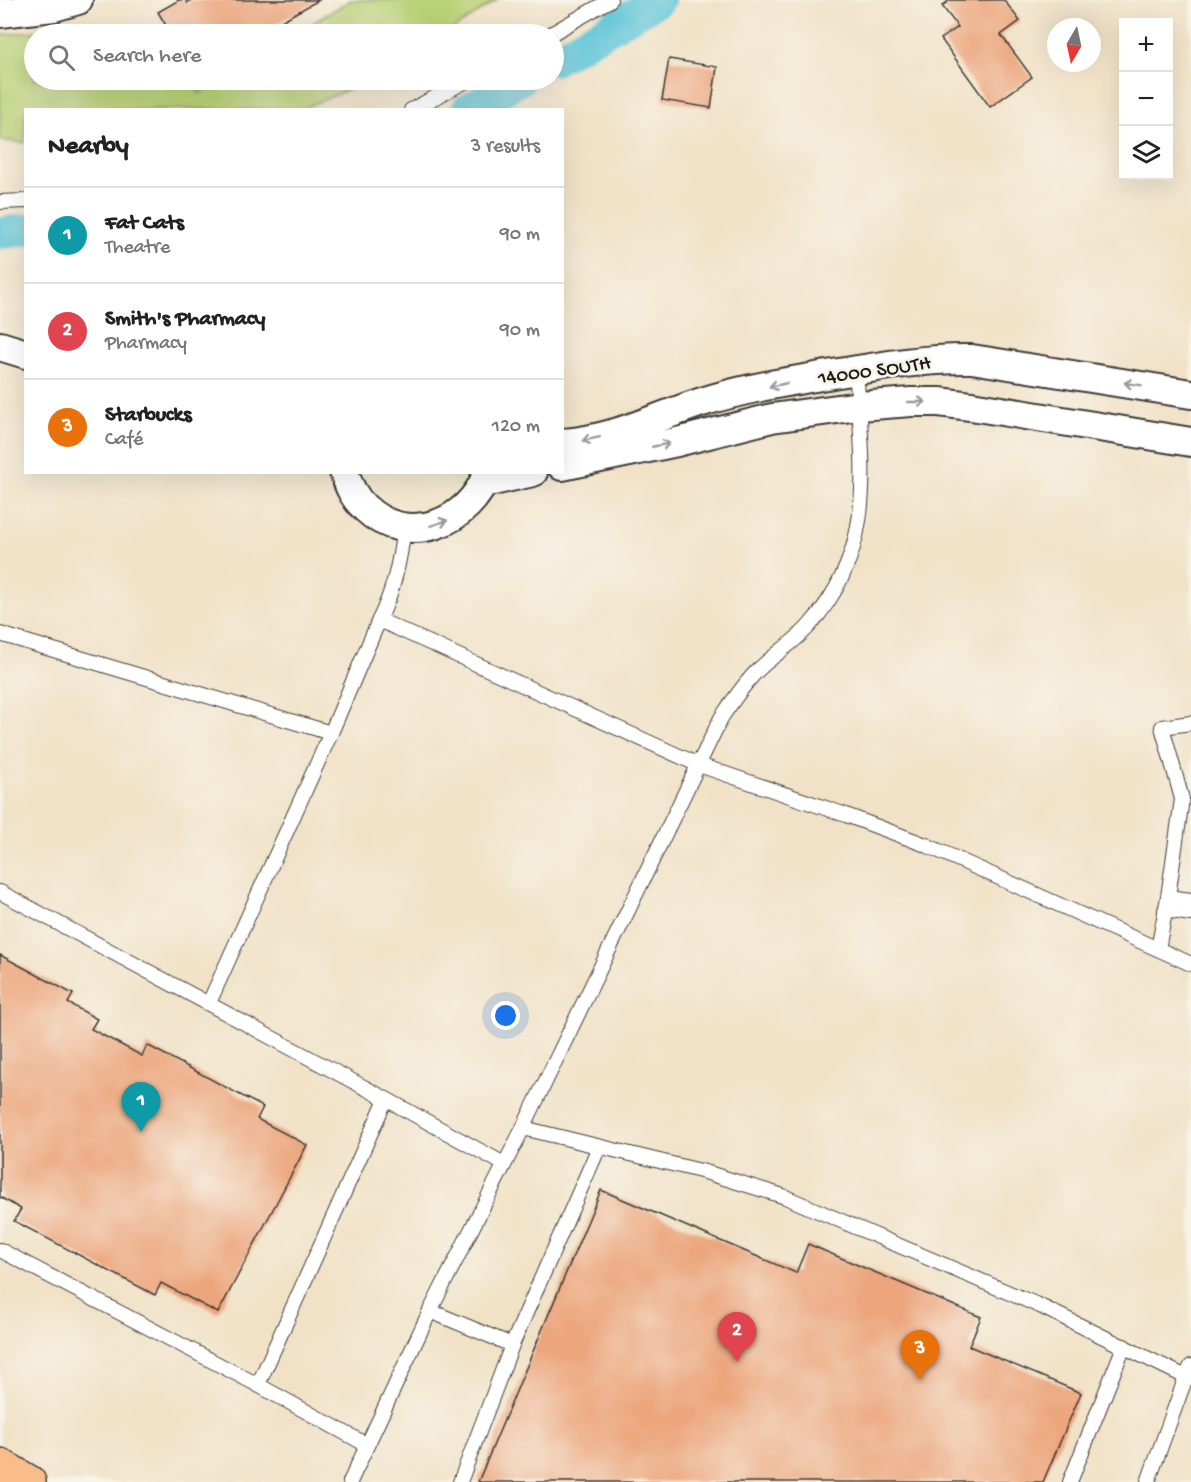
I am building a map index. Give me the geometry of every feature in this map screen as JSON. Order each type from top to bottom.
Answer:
[{"type":"highway","points":[[0,1465],[29,1482]]},
{"type":"street","points":[[0,13],[54,7],[78,0]]},
{"type":"street","points":[[0,346],[24,353]]},
{"type":"street","name":"14000 SOUTH","points":[[564,443],[607,436],[703,402],[739,392],[903,362],[949,358],[972,359],[1191,394]]},
{"type":"street","name":"14000 SOUTH","points":[[564,466],[677,442],[772,418],[859,406],[911,402],[939,402],[1191,442]]},
{"type":"street","points":[[345,474],[351,491],[365,508],[383,520],[404,527],[423,527],[443,523],[460,514],[474,500],[486,478],[517,474]]},
{"type":"lane","points":[[564,27],[610,0]]},
{"type":"lane","points":[[415,108],[449,90]]},
{"type":"lane","points":[[0,202],[24,201]]},
{"type":"lane","points":[[350,1482],[430,1311],[523,1128],[721,718],[757,672],[808,628],[830,600],[844,573],[855,543],[862,507],[863,476],[856,370]]},
{"type":"lane","points":[[209,1003],[331,733],[395,582],[404,527]]},
{"type":"lane","points":[[379,620],[699,765],[926,845],[1191,964]]},
{"type":"lane","points":[[0,634],[331,733]]},
{"type":"lane","points":[[1158,949],[1185,785],[1162,727],[1191,723]]},
{"type":"lane","points":[[0,892],[504,1164]]},
{"type":"lane","points":[[1167,903],[1191,900]]},
{"type":"lane","points":[[1167,903],[1191,914]]},
{"type":"lane","points":[[258,1385],[386,1099]]},
{"type":"lane","points":[[523,1128],[705,1172],[783,1196],[1040,1306],[1189,1374],[1148,1482]]},
{"type":"lane","points":[[460,1482],[512,1345],[599,1147]]},
{"type":"lane","points":[[0,1250],[368,1445]]},
{"type":"lane","points":[[430,1311],[512,1345]]},
{"type":"lane","points":[[1070,1482],[1124,1346]]},
{"type":"green space","points":[[351,0],[497,0],[461,24],[311,24]]},
{"type":"green space","points":[[24,32],[24,90],[197,90],[199,93],[204,90],[348,90],[303,108],[24,108],[24,143],[0,140],[0,35]]},
{"type":"building","points":[[179,0],[186,0],[187,3],[192,0],[319,0],[276,24],[165,24],[158,12]]},
{"type":"building","points":[[950,0],[1004,0],[1020,21],[1001,35],[1032,77],[990,107],[941,39],[958,27],[942,6]]},
{"type":"building","points":[[669,59],[717,67],[711,108],[662,100]]},
{"type":"building","points":[[0,955],[73,994],[68,1003],[97,1019],[91,1029],[142,1056],[147,1045],[263,1107],[257,1119],[307,1145],[218,1313],[161,1283],[155,1295],[14,1221],[21,1209],[0,1197]]},
{"type":"building","points":[[601,1190],[796,1273],[808,1244],[981,1317],[969,1346],[1081,1393],[1043,1482],[478,1482]]},
{"type":"waterway","points":[[564,54],[659,0]]},
{"type":"waterway","points":[[471,108],[502,90]]},
{"type":"waterway","points":[[0,233],[24,230]]},
{"type":"place","name":"Fat Cats","points":[[141,1132]]},
{"type":"place","name":"Smith's Pharmacy","points":[[737,1362]]},
{"type":"place","name":"Starbucks","points":[[920,1380]]}]
